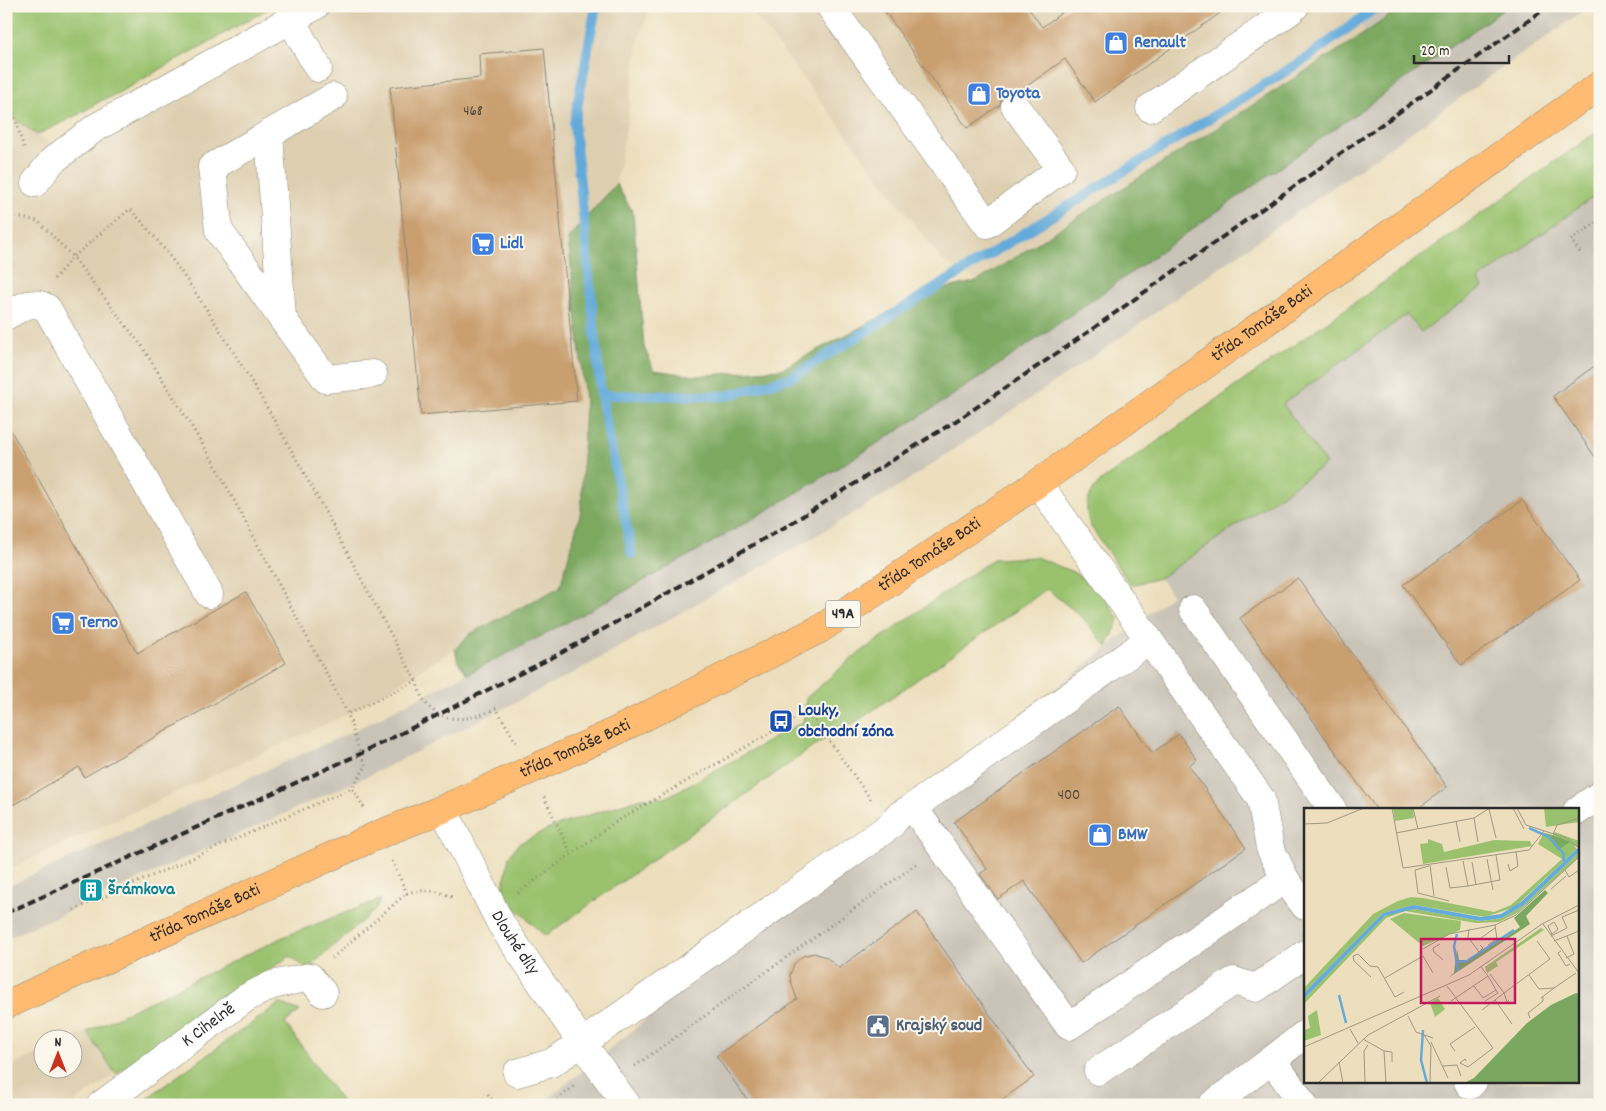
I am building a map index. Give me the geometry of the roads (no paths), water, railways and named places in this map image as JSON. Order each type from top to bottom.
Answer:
[{"type":"main road","name":"třída Tomáše Bati","points":[[6,1005],[380,834],[443,809],[606,736],[820,629],[1038,482],[1600,85]]},
{"type":"street","points":[[35,183],[52,161],[95,128],[315,6]]},
{"type":"street","points":[[830,6],[987,224],[1061,170],[1015,106]]},
{"type":"street","points":[[1150,108],[1290,11],[1294,6]]},
{"type":"street","points":[[291,20],[318,68]]},
{"type":"street","points":[[333,98],[212,167],[219,231],[326,379],[373,374]]},
{"type":"street","points":[[269,134],[282,318]]},
{"type":"street","points":[[6,316],[30,303],[39,303],[47,308],[209,594]]},
{"type":"street","points":[[1038,482],[1261,799],[1270,848],[1285,879],[1304,905]]},
{"type":"street","points":[[1193,609],[1332,808]]},
{"type":"street","points":[[517,1074],[551,1064],[582,1043],[890,826],[898,816],[1148,640]]},
{"type":"street","points":[[1578,810],[1600,795]]},
{"type":"street","points":[[913,807],[1069,1026],[1285,879]]},
{"type":"street","name":"Dlouhé díly","points":[[443,809],[500,924],[582,1043],[628,1105]]},
{"type":"street","points":[[1098,1071],[1234,981],[1256,988],[1304,955]]},
{"type":"street","name":"K Cihelně","points":[[101,1105],[246,998],[272,985],[316,985]]},
{"type":"street","points":[[1212,1105],[1304,1035]]},
{"type":"street","points":[[1272,1060],[1304,1105]]},
{"type":"waterway","points":[[596,6],[574,124],[601,395],[632,554]]},
{"type":"waterway","points":[[601,395],[726,396],[792,377],[1307,58],[1378,6]]},
{"type":"railway","points":[[6,913],[360,754],[561,653],[785,527],[962,417],[1081,337],[1549,6]]},
{"type":"place","name":"Renault","points":[[1116,43]]},
{"type":"place","name":"Toyota","points":[[979,94]]},
{"type":"place","name":"Lidl","points":[[483,244]]},
{"type":"place","name":"Terno","points":[[63,623]]},
{"type":"place","name":"Louky, obchodní zóna","points":[[781,721]]},
{"type":"place","name":"BMW","points":[[1100,835]]},
{"type":"place","name":"Šrámkova","points":[[91,890]]},
{"type":"place","name":"Krajský soud","points":[[878,1026]]}]
